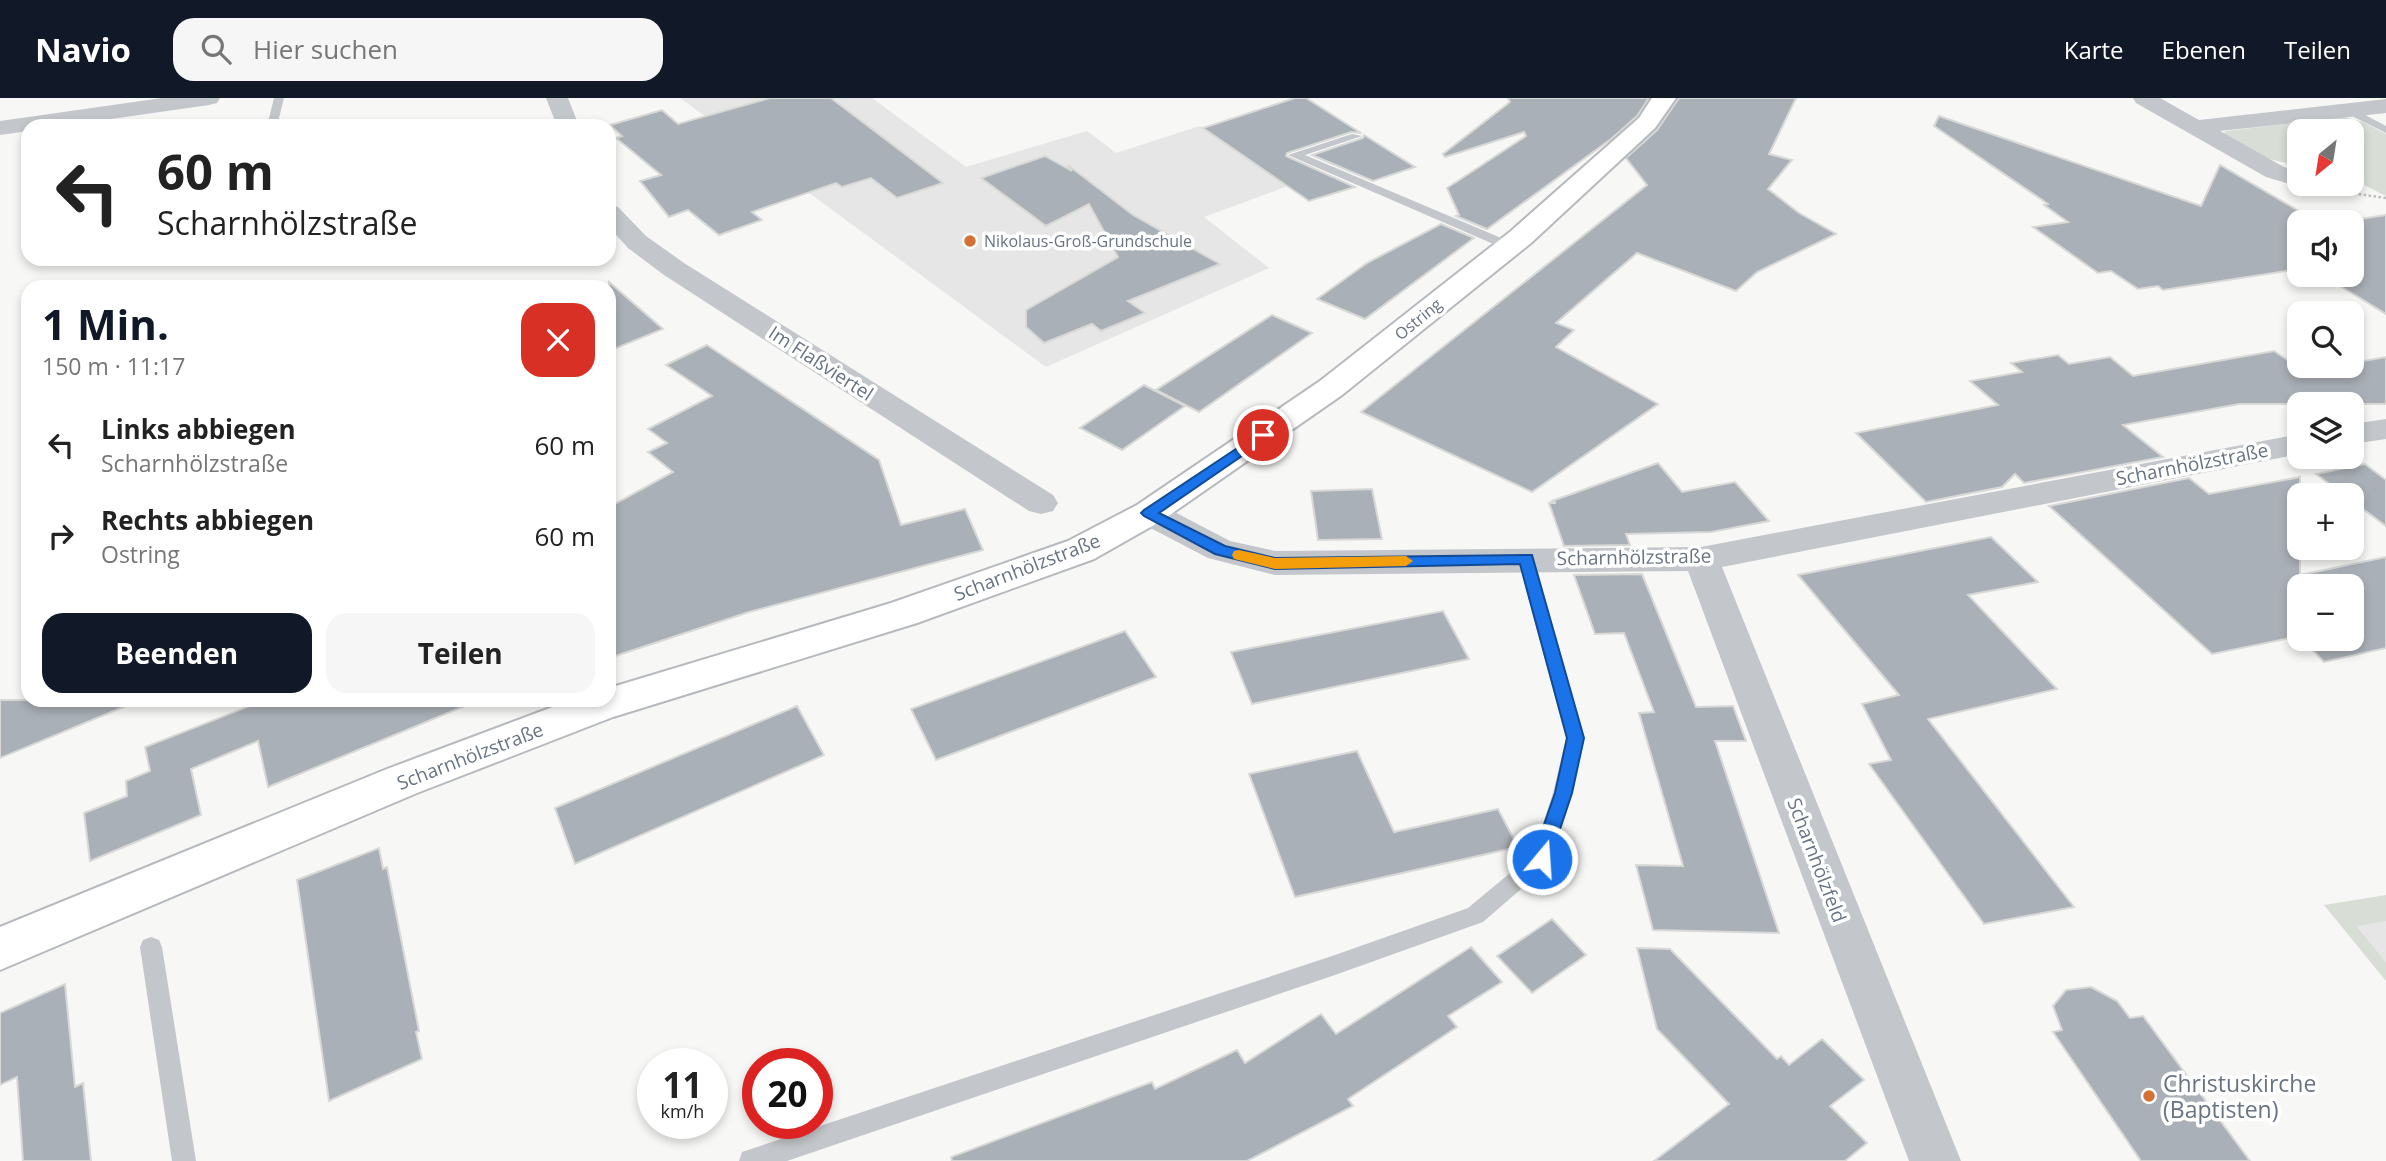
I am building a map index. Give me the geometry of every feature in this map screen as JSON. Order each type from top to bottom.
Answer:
[{"type":"main road","name":"Ostring","points":[[1149,513],[1331,388],[1509,246],[1647,123],[1664,98]]},
{"type":"main road","name":"Scharnhölzstraße","points":[[616,700],[955,595],[1082,550],[1149,513]]},
{"type":"main road","name":"Scharnhölzstraße","points":[[0,949],[402,781],[595,707]]},
{"type":"street","points":[[63,119],[209,98]]},
{"type":"street","points":[[557,98],[565,119]]},
{"type":"street","points":[[2144,98],[2275,172],[2287,176]]},
{"type":"street","points":[[2195,127],[2386,106]]},
{"type":"street","points":[[0,128],[21,125]]},
{"type":"street","name":"Im Flaßviertel","points":[[616,220],[637,242],[674,269],[1041,503]]},
{"type":"street","points":[[2364,432],[2386,429]]},
{"type":"street","name":"Scharnhölzstraße","points":[[1149,513],[1220,550],[1275,563],[1700,559],[2287,446]]},
{"type":"street","name":"Scharnhölzfeld","points":[[1700,559],[1935,1161]]},
{"type":"lane","points":[[274,119],[279,98]]},
{"type":"lane","points":[[2348,110],[2386,130]]},
{"type":"lane","points":[[1356,136],[1294,155],[1509,246]]},
{"type":"lane","points":[[751,1161],[1335,965],[1475,915],[1542,859],[1563,793],[1576,738],[1526,559]]},
{"type":"lane","points":[[151,947],[184,1161]]},
{"type":"path","points":[[2364,194],[2386,198]]},
{"type":"shaded area","points":[[680,98],[872,98],[966,167],[1087,131],[1116,153],[1200,126],[1288,186],[1204,217],[1269,268],[1046,367]]},
{"type":"shaded area","points":[[2364,123],[2386,134],[2386,196],[2364,185]]},
{"type":"shaded area","points":[[2287,124],[2287,163],[2261,157],[2223,134],[2226,131]]},
{"type":"shaded area","points":[[2386,895],[2386,921],[2357,926],[2386,962],[2386,981],[2324,905]]},
{"type":"shaded area","points":[[2386,921],[2386,962],[2357,925]]},
{"type":"building","points":[[770,98],[831,98],[943,183],[897,198],[871,178],[842,187],[836,183],[752,212],[762,220],[719,235],[688,210],[669,217],[640,181],[661,175],[616,138],[622,136],[616,130],[616,123],[662,110],[678,124]]},
{"type":"building","points":[[1295,98],[1306,98],[1361,133],[1351,132],[1287,153],[1286,156],[1355,187],[1309,201],[1203,128]]},
{"type":"building","points":[[1508,98],[1649,98],[1637,116],[1611,139],[1487,229],[1456,216],[1459,215],[1447,188],[1526,136],[1524,132],[1445,157],[1443,154],[1510,102]]},
{"type":"building","points":[[1679,98],[1796,98],[1769,154],[1792,160],[1768,189],[1799,213],[1836,234],[1757,272],[1736,291],[1637,253],[1556,323],[1574,330],[1556,347],[1658,404],[1532,492],[1361,412],[1647,185],[1626,158],[1657,130]]},
{"type":"building","points":[[1939,116],[2201,206],[2220,165],[2297,210],[2287,210],[2287,271],[2163,290],[2158,286],[2138,289],[2111,271],[2098,273],[2033,227],[2068,222],[2044,205],[2048,204],[1934,126]]},
{"type":"building","points":[[1364,135],[1415,167],[1373,181],[1312,155],[1363,138]]},
{"type":"building","points":[[1045,156],[1072,171],[1068,165],[1133,215],[1220,264],[1128,301],[1145,313],[1101,331],[1092,324],[1044,343],[1026,327],[1026,310],[1118,257],[1089,204],[1046,226],[981,178]]},
{"type":"building","points":[[2386,215],[2386,314],[2342,287],[2364,287],[2364,218]]},
{"type":"building","points":[[1441,224],[1474,238],[1365,319],[1317,299],[1367,263]]},
{"type":"building","points":[[616,288],[663,329],[616,348]]},
{"type":"building","points":[[1272,315],[1312,333],[1199,412],[1156,390]]},
{"type":"building","points":[[707,345],[879,460],[901,525],[965,509],[983,550],[749,612],[616,656],[616,503],[673,472],[648,452],[667,443],[648,429],[712,396],[666,365]]},
{"type":"building","points":[[2274,351],[2287,360],[2287,378],[2364,378],[2364,361],[2386,357],[2386,404],[2364,404],[2364,392],[2287,392],[2287,404],[2239,404],[2123,425],[2163,457],[2024,483],[2015,474],[2002,487],[1926,502],[1856,433],[1998,405],[1970,381],[2022,372],[2011,363],[2058,355],[2069,364],[2110,357],[2133,376]]},
{"type":"building","points":[[1144,385],[1185,406],[1122,450],[1080,428]]},
{"type":"building","points":[[1658,463],[1682,492],[1735,482],[1769,521],[1711,532],[1626,534],[1630,545],[1564,546],[1549,503],[1556,503],[1552,501]]},
{"type":"building","points":[[2364,464],[2386,480],[2386,526],[2364,510],[2364,483],[2328,483],[2316,474],[2340,469],[2364,469]]},
{"type":"building","points":[[2300,477],[2300,483],[2287,483],[2287,560],[2300,560],[2300,574],[2287,574],[2287,639],[2212,654],[2049,506],[2189,478],[2209,494]]},
{"type":"building","points":[[1372,489],[1382,539],[1318,540],[1311,491]]},
{"type":"building","points":[[1991,537],[2038,582],[1968,595],[2057,689],[1928,719],[2074,907],[1984,924],[1869,764],[1891,760],[1862,704],[1899,695],[1798,575]]},
{"type":"building","points":[[2386,557],[2386,648],[2324,662],[2313,651],[2364,651],[2364,574],[2305,574]]},
{"type":"building","points":[[1642,574],[1696,707],[1733,706],[1746,741],[1715,741],[1779,933],[1653,930],[1636,865],[1683,866],[1639,713],[1654,712],[1624,633],[1595,634],[1574,575]]},
{"type":"building","points":[[1443,611],[1469,659],[1252,704],[1231,652]]},
{"type":"building","points":[[1125,631],[1156,677],[936,760],[911,709]]},
{"type":"building","points":[[0,700],[21,700],[21,707],[123,707],[0,758]]},
{"type":"building","points":[[797,706],[824,755],[575,864],[555,808]]},
{"type":"building","points":[[247,707],[462,707],[268,787],[258,741],[191,769],[201,815],[90,861],[84,813],[127,796],[126,781],[150,771],[145,747]]},
{"type":"building","points":[[1357,751],[1394,832],[1498,809],[1518,847],[1295,897],[1249,774]]},
{"type":"building","points":[[379,848],[383,869],[387,867],[422,1059],[329,1101],[297,880]]},
{"type":"building","points":[[1552,919],[1586,955],[1532,993],[1497,956]]},
{"type":"building","points":[[1471,947],[1502,982],[1448,1016],[1457,1027],[1348,1099],[1353,1106],[1247,1161],[952,1161],[951,1157],[1152,1082],[1155,1089],[1237,1050],[1245,1063],[1321,1014],[1336,1034]]},
{"type":"building","points":[[1637,948],[1670,949],[1777,1059],[1781,1056],[1789,1065],[1822,1039],[1864,1080],[1830,1106],[1867,1143],[1845,1161],[1654,1161],[1729,1104],[1657,1029]]},
{"type":"building","points":[[65,984],[75,1087],[83,1083],[91,1161],[23,1161],[17,1077],[0,1085],[0,1013]]},
{"type":"building","name":"Christuskirche (Baptisten)","points":[[2091,987],[2117,1001],[2130,1018],[2143,1016],[2250,1161],[2141,1161],[2053,1032],[2062,1030],[2053,1006],[2066,990]]},
{"type":"slow traffic","points":[[1239,555],[1275,563],[1406,561]]},
{"type":"place","name":"Nikolaus-Groß-Grundschule","points":[[970,241]]},
{"type":"place","name":"Christuskirche (Baptisten)","points":[[2149,1096]]},
{"type":"route","points":[[1263,435],[1149,513],[1220,550],[1275,563],[1526,559],[1576,738],[1563,793],[1542,859]]}]
